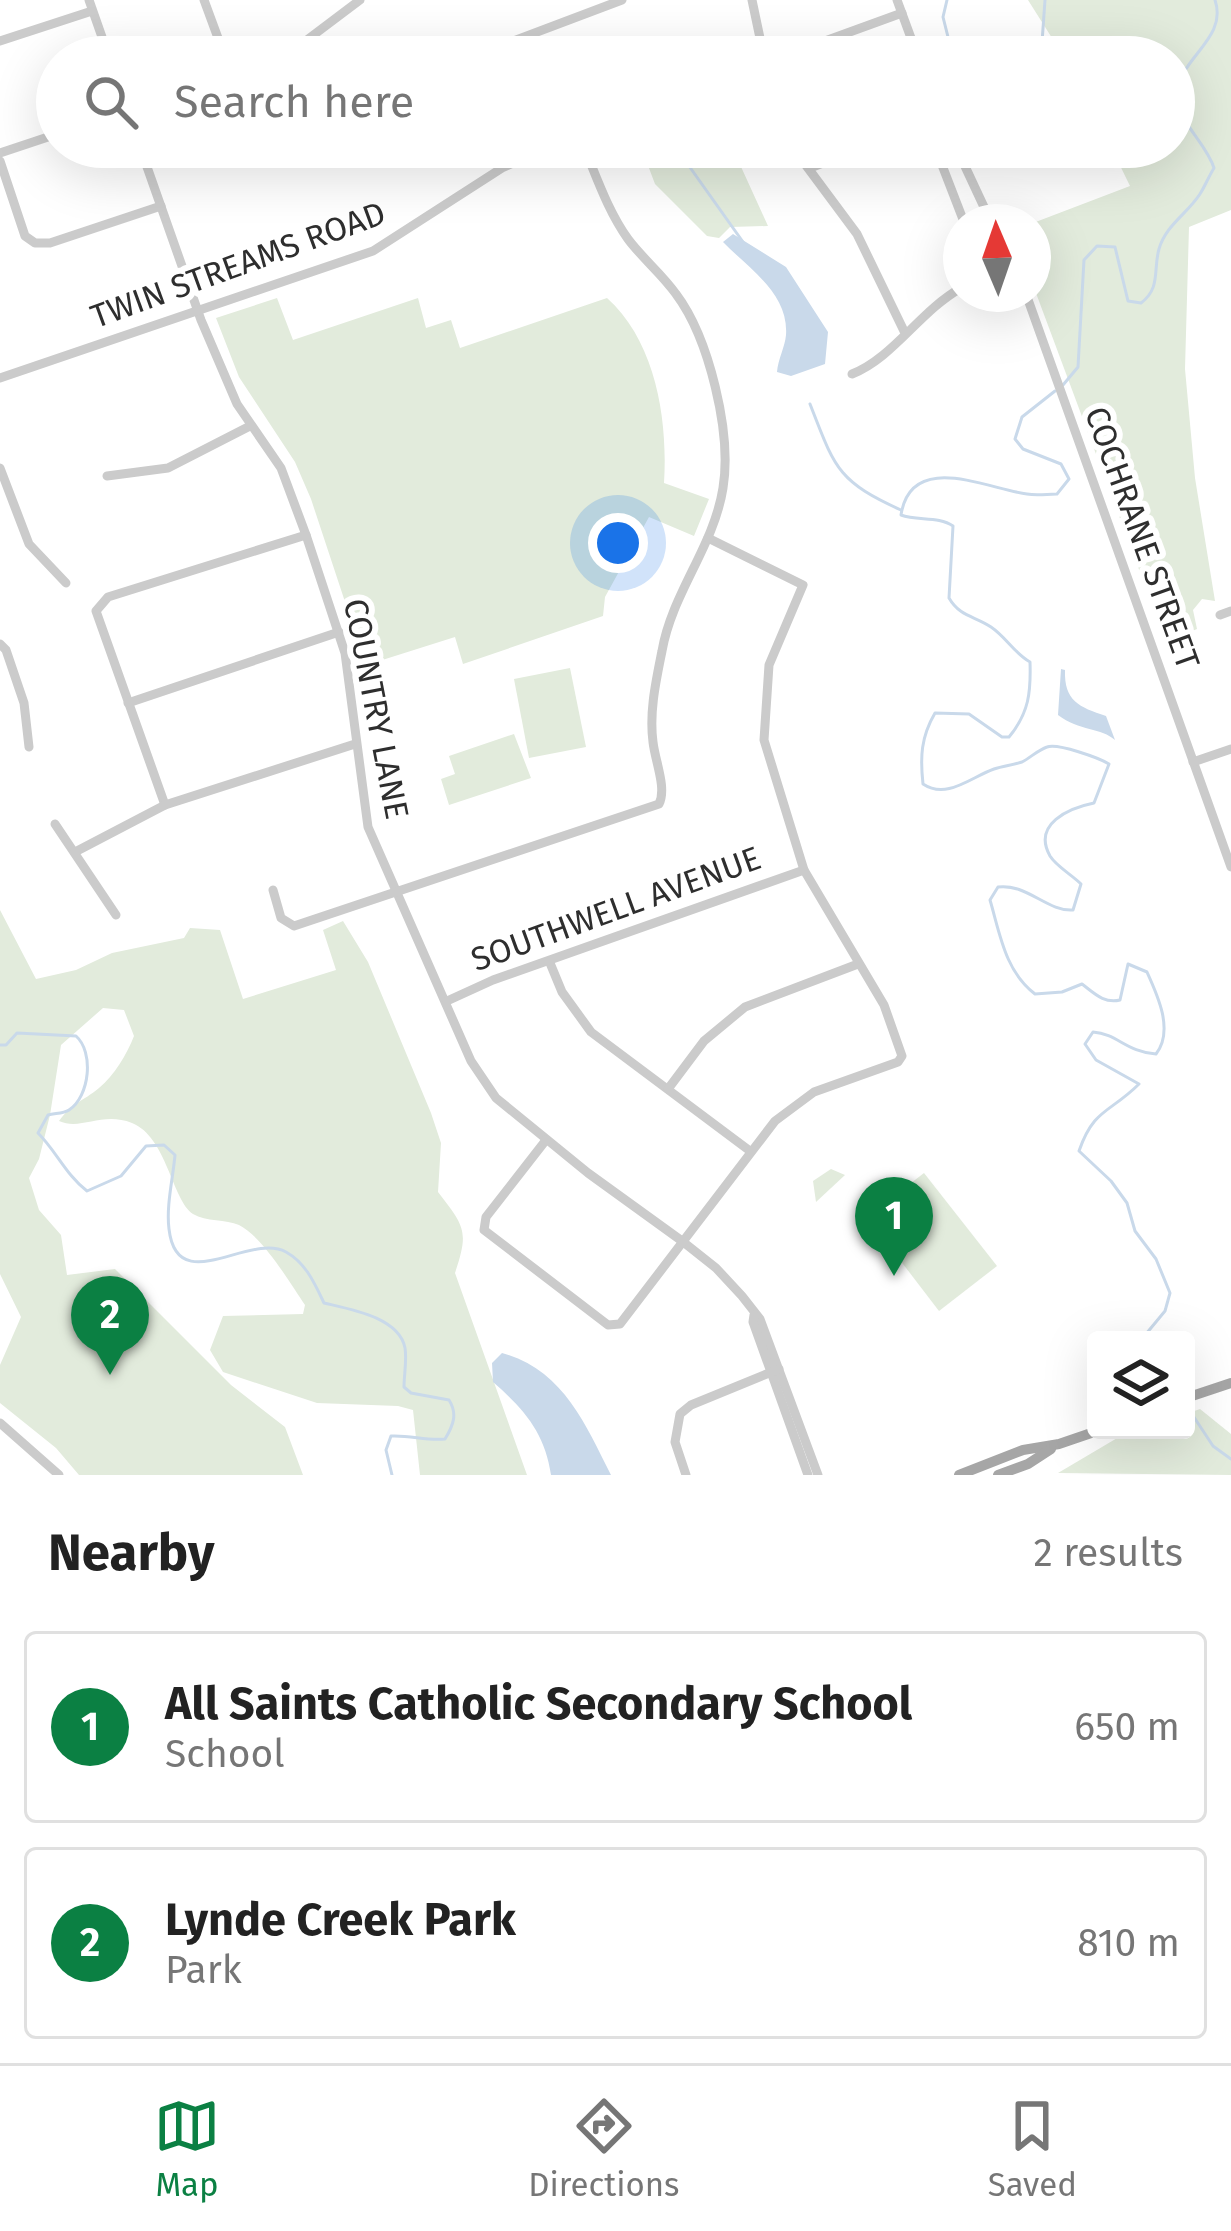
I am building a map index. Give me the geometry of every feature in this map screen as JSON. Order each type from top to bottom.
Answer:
[{"type":"main road","points":[[1195,1395],[1231,1383]]},
{"type":"main road","points":[[959,1475],[1023,1450],[1087,1434]]},
{"type":"main road","points":[[998,1475],[1028,1464],[1059,1444]]},
{"type":"street","points":[[204,0],[217,36]]},
{"type":"street","points":[[309,36],[360,0]]},
{"type":"street","points":[[527,36],[622,0]]},
{"type":"street","points":[[752,0],[760,36]]},
{"type":"street","points":[[897,0],[910,36]]},
{"type":"street","points":[[0,41],[91,5],[102,36]]},
{"type":"street","points":[[839,36],[902,13]]},
{"type":"street","points":[[36,142],[0,157],[25,236],[35,243],[50,243],[161,206]]},
{"type":"street","name":"COUNTRY LANE","points":[[147,168],[199,311],[250,426],[280,469],[306,535],[345,653],[368,827],[471,1061],[496,1098],[716,1268],[760,1318],[808,1475]]},
{"type":"street","name":"TWIN STREAMS ROAD","points":[[0,378],[373,251],[502,168]]},
{"type":"street","points":[[273,890],[281,918],[294,926],[658,804],[664,794],[652,736],[653,699],[666,626],[708,538],[723,489],[725,452],[709,366],[695,323],[675,292],[628,239],[593,168]]},
{"type":"street","points":[[810,168],[857,234],[904,332]]},
{"type":"street","points":[[943,168],[957,204]]},
{"type":"street","points":[[966,168],[983,204]]},
{"type":"street","points":[[852,374],[873,366],[904,332],[943,302]]},
{"type":"street","name":"COCHRANE STREET","points":[[1033,312],[1231,867]]},
{"type":"street","points":[[107,476],[168,468],[250,426]]},
{"type":"street","points":[[0,467],[29,544],[66,583]]},
{"type":"street","points":[[165,805],[96,611],[107,597],[306,535]]},
{"type":"street","points":[[546,1141],[486,1217],[484,1230],[608,1325],[620,1324],[775,1120],[814,1092],[898,1062],[902,1056],[884,1005],[804,870],[764,740],[769,665],[803,585],[708,538]]},
{"type":"street","points":[[128,704],[339,632]]},
{"type":"street","points":[[0,644],[24,703],[29,748]]},
{"type":"street","points":[[75,852],[165,805],[355,744]]},
{"type":"street","points":[[1193,762],[1231,749]]},
{"type":"street","points":[[55,824],[116,915]]},
{"type":"street","name":"SOUTHWELL AVENUE","points":[[447,1000],[804,870]]},
{"type":"street","points":[[550,963],[562,992],[591,1032],[750,1151]]},
{"type":"street","points":[[668,1088],[704,1041],[745,1007],[858,964]]},
{"type":"street","points":[[686,1475],[675,1442],[680,1414],[776,1370]]},
{"type":"street","name":"COUNTRY LANE","points":[[776,1370],[818,1475]]},
{"type":"street","points":[[0,1423],[59,1475]]},
{"type":"green space","points":[[1028,0],[1231,0],[1231,210],[1189,227],[1185,369],[1195,478],[1215,601],[1202,599],[1193,610],[1197,629],[1166,642],[1043,312],[1051,312],[1051,216],[1130,186],[1121,168],[1195,168],[1195,36],[1051,36]]},
{"type":"green space","points":[[649,168],[742,168],[768,226],[730,227],[719,238],[707,236],[655,184]]},
{"type":"green space","points":[[277,298],[293,340],[418,298],[426,328],[451,320],[460,348],[607,298],[624,316],[648,359],[661,408],[664,483],[709,499],[694,536],[649,517],[605,597],[603,616],[463,664],[455,637],[357,668],[353,626],[311,499],[295,462],[239,377],[216,318]]},
{"type":"green space","points":[[570,668],[586,747],[529,758],[514,679]]},
{"type":"green space","points":[[514,734],[531,778],[449,805],[441,779],[455,774],[449,756]]},
{"type":"green space","points":[[0,910],[36,979],[76,970],[112,953],[184,938],[190,928],[220,930],[243,999],[336,970],[323,930],[343,921],[368,962],[441,1143],[438,1192],[459,1222],[463,1238],[455,1273],[527,1475],[420,1475],[413,1410],[317,1403],[223,1372],[210,1350],[223,1316],[303,1314],[305,1305],[248,1231],[234,1223],[198,1217],[186,1207],[144,1130],[121,1120],[59,1121],[105,1083],[124,1057],[134,1036],[124,1010],[103,1008],[61,1045],[50,1115],[29,1178],[39,1210],[61,1235],[67,1275],[115,1269],[231,1385],[285,1427],[303,1475],[79,1475],[56,1448],[0,1403],[0,1365],[21,1317],[0,1274]]},
{"type":"green space","points":[[831,1169],[845,1175],[816,1202],[813,1181]]},
{"type":"green space","points":[[924,1173],[997,1266],[939,1311],[867,1217]]},
{"type":"green space","points":[[1200,1409],[1231,1434],[1231,1475],[1058,1473],[1116,1439],[1195,1439],[1195,1411]]},
{"type":"water","points":[[733,234],[786,267],[828,332],[825,364],[791,376],[777,372],[786,335],[781,306],[765,282],[723,242]]},
{"type":"water","points":[[1061,669],[1070,696],[1106,716],[1115,740],[1058,715]]},
{"type":"water","points":[[502,1353],[523,1361],[556,1385],[581,1418],[611,1475],[551,1475],[531,1423],[493,1382],[492,1363]]},
{"type":"waterway","points":[[947,0],[943,17],[948,36]]},
{"type":"waterway","points":[[1042,36],[1045,0]]},
{"type":"waterway","points":[[1195,56],[1215,25],[1215,0]]},
{"type":"waterway","points":[[1063,385],[1078,367],[1084,260],[1097,246],[1115,247],[1128,301],[1141,303],[1147,297],[1154,285],[1162,241],[1200,194],[1214,168],[1195,134]]},
{"type":"waterway","points":[[690,168],[743,242]]},
{"type":"waterway","points":[[1055,391],[1022,417],[1015,439],[1023,449],[1061,464],[1069,479],[1057,494],[1031,495],[973,481],[935,478],[908,495],[901,515],[953,526],[949,598],[1030,662],[1027,702],[1009,737],[969,714],[935,713],[924,739],[922,774],[923,784],[941,790],[1022,762],[1052,746],[1109,764],[1094,803],[1056,819],[1046,835],[1050,856],[1081,884],[1073,910],[1008,887],[998,887],[990,900],[1010,963],[1035,994],[1062,992],[1082,984],[1104,999],[1120,1000],[1128,964],[1147,972],[1159,1002],[1164,1035],[1156,1054],[1093,1032],[1085,1044],[1096,1060],[1139,1084],[1097,1119],[1079,1151],[1127,1203],[1135,1231],[1156,1259],[1170,1293],[1165,1311],[1148,1331]]},
{"type":"waterway","points":[[810,404],[841,470],[863,490],[901,510]]},
{"type":"waterway","points":[[0,1045],[17,1033],[76,1036],[82,1043],[87,1074],[81,1095],[69,1110],[48,1115],[38,1133],[87,1191],[121,1176],[146,1146],[164,1145],[175,1155],[169,1229],[175,1249],[185,1259],[200,1262],[271,1248],[286,1252],[304,1268],[324,1303],[372,1316],[401,1337],[404,1387],[411,1393],[449,1400],[454,1415],[445,1439],[391,1436],[386,1450],[392,1475]]},
{"type":"waterway","points":[[1195,1419],[1213,1446],[1231,1459]]},
{"type":"place","name":"All Saints Catholic Secondary School","points":[[894,1276]]},
{"type":"place","name":"Lynde Creek Park","points":[[110,1375]]}]
